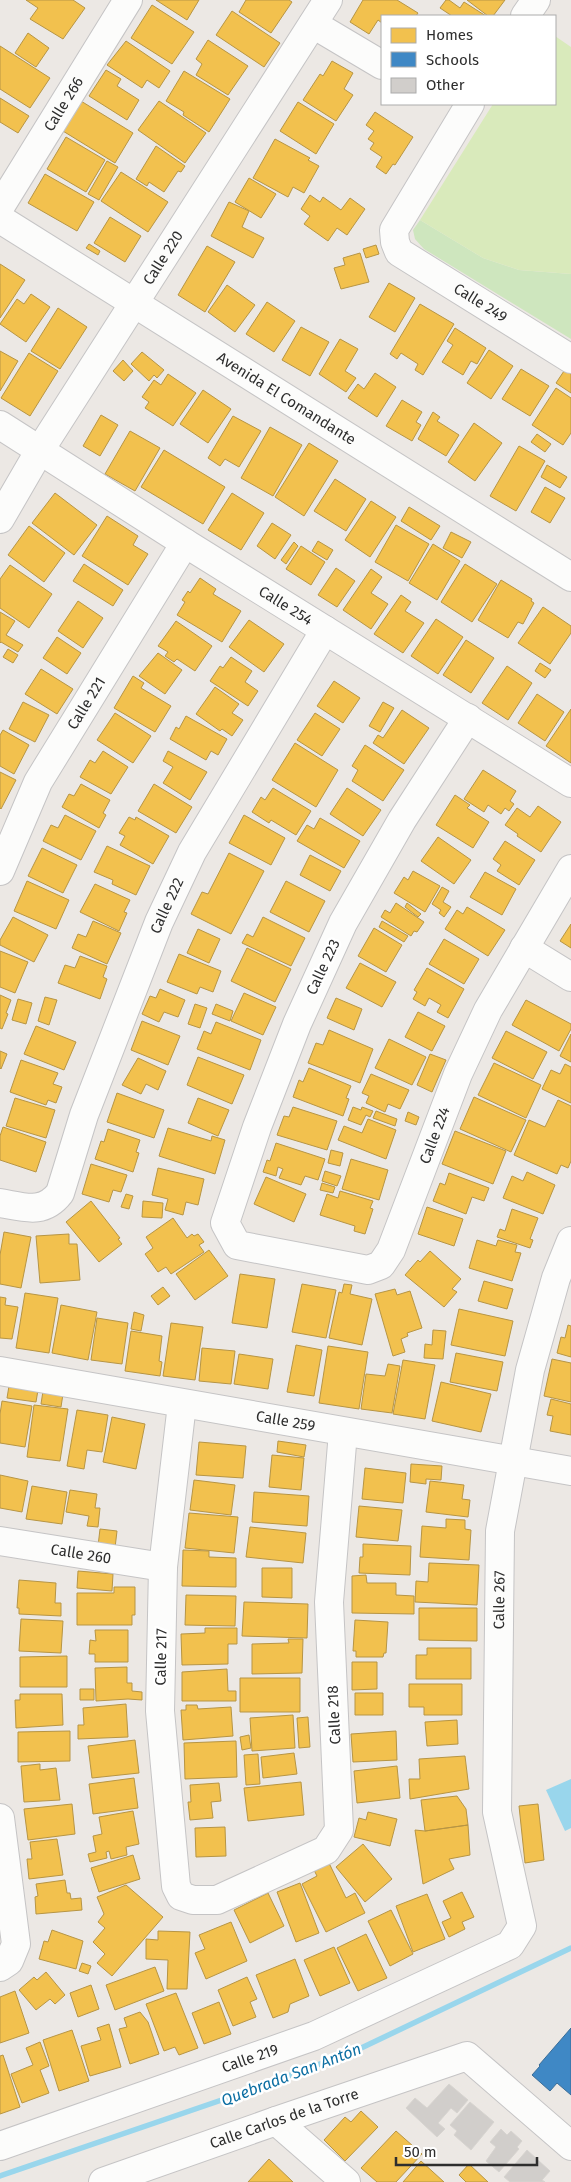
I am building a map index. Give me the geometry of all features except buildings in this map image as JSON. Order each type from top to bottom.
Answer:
[{"type":"street","name":"Calle 266","points":[[0,208],[128,0]]},
{"type":"street","name":"Calle 220","points":[[0,519],[40,450],[328,0]]},
{"type":"street","points":[[526,15],[536,0]]},
{"type":"street","points":[[313,24],[381,64]]},
{"type":"street","name":"Calle 249","points":[[461,107],[394,230],[395,242],[399,252],[571,359]]},
{"type":"street","name":"Avenida El Comandante","points":[[0,219],[570,574]]},
{"type":"street","name":"Calle 254","points":[[0,425],[185,543],[571,783]]},
{"type":"street","name":"Calle 221","points":[[0,871],[38,782],[185,543]]},
{"type":"street","name":"Calle 222","points":[[0,1203],[31,1208],[43,1207],[53,1202],[60,1193],[84,1115],[158,922],[192,852],[325,630]]},
{"type":"street","name":"Calle 223","points":[[231,1236],[225,1223],[257,1127],[305,1007],[343,923],[402,820],[468,718]]},
{"type":"street","name":"Calle 224","points":[[231,1236],[237,1245],[368,1270],[380,1265],[390,1250],[458,1074],[488,1010],[571,869]]},
{"type":"street","points":[[524,948],[571,977]]},
{"type":"street","name":"Calle 267","points":[[493,1952],[510,1945],[522,1926],[497,1812],[500,1531],[530,1370],[556,1278],[571,1241]]},
{"type":"street","name":"Calle 259","points":[[0,1371],[571,1471]]},
{"type":"street","name":"Calle 217","points":[[182,1404],[162,1567],[160,1711],[176,1886],[181,1896],[193,1900]]},
{"type":"street","name":"Calle 218","points":[[193,1900],[216,1900],[326,1850],[339,1830],[329,1602],[343,1432]]},
{"type":"street","name":"Calle 260","points":[[0,1541],[162,1567]]},
{"type":"street","points":[[0,1818],[16,1944],[9,1960],[0,1967]]},
{"type":"street","name":"Calle 219","points":[[0,2146],[314,2036],[493,1952]]},
{"type":"street","name":"Calle Carlos de la Torre","points":[[103,2182],[147,2175],[276,2121],[467,2056],[571,2146]]},
{"type":"street","points":[[276,2121],[346,2182]]},
{"type":"green space","points":[[556,37],[571,47],[571,274],[519,270],[483,258],[420,220],[492,105],[556,105]]},
{"type":"green space","points":[[420,220],[483,258],[519,270],[571,274],[571,339],[424,249],[415,239],[413,230]]},
{"type":"water","points":[[571,1779],[571,1828],[565,1831],[546,1790]]},
{"type":"waterway","name":"Quebrada San Antón","points":[[0,2176],[245,2092],[357,2050],[571,1948]]}]
